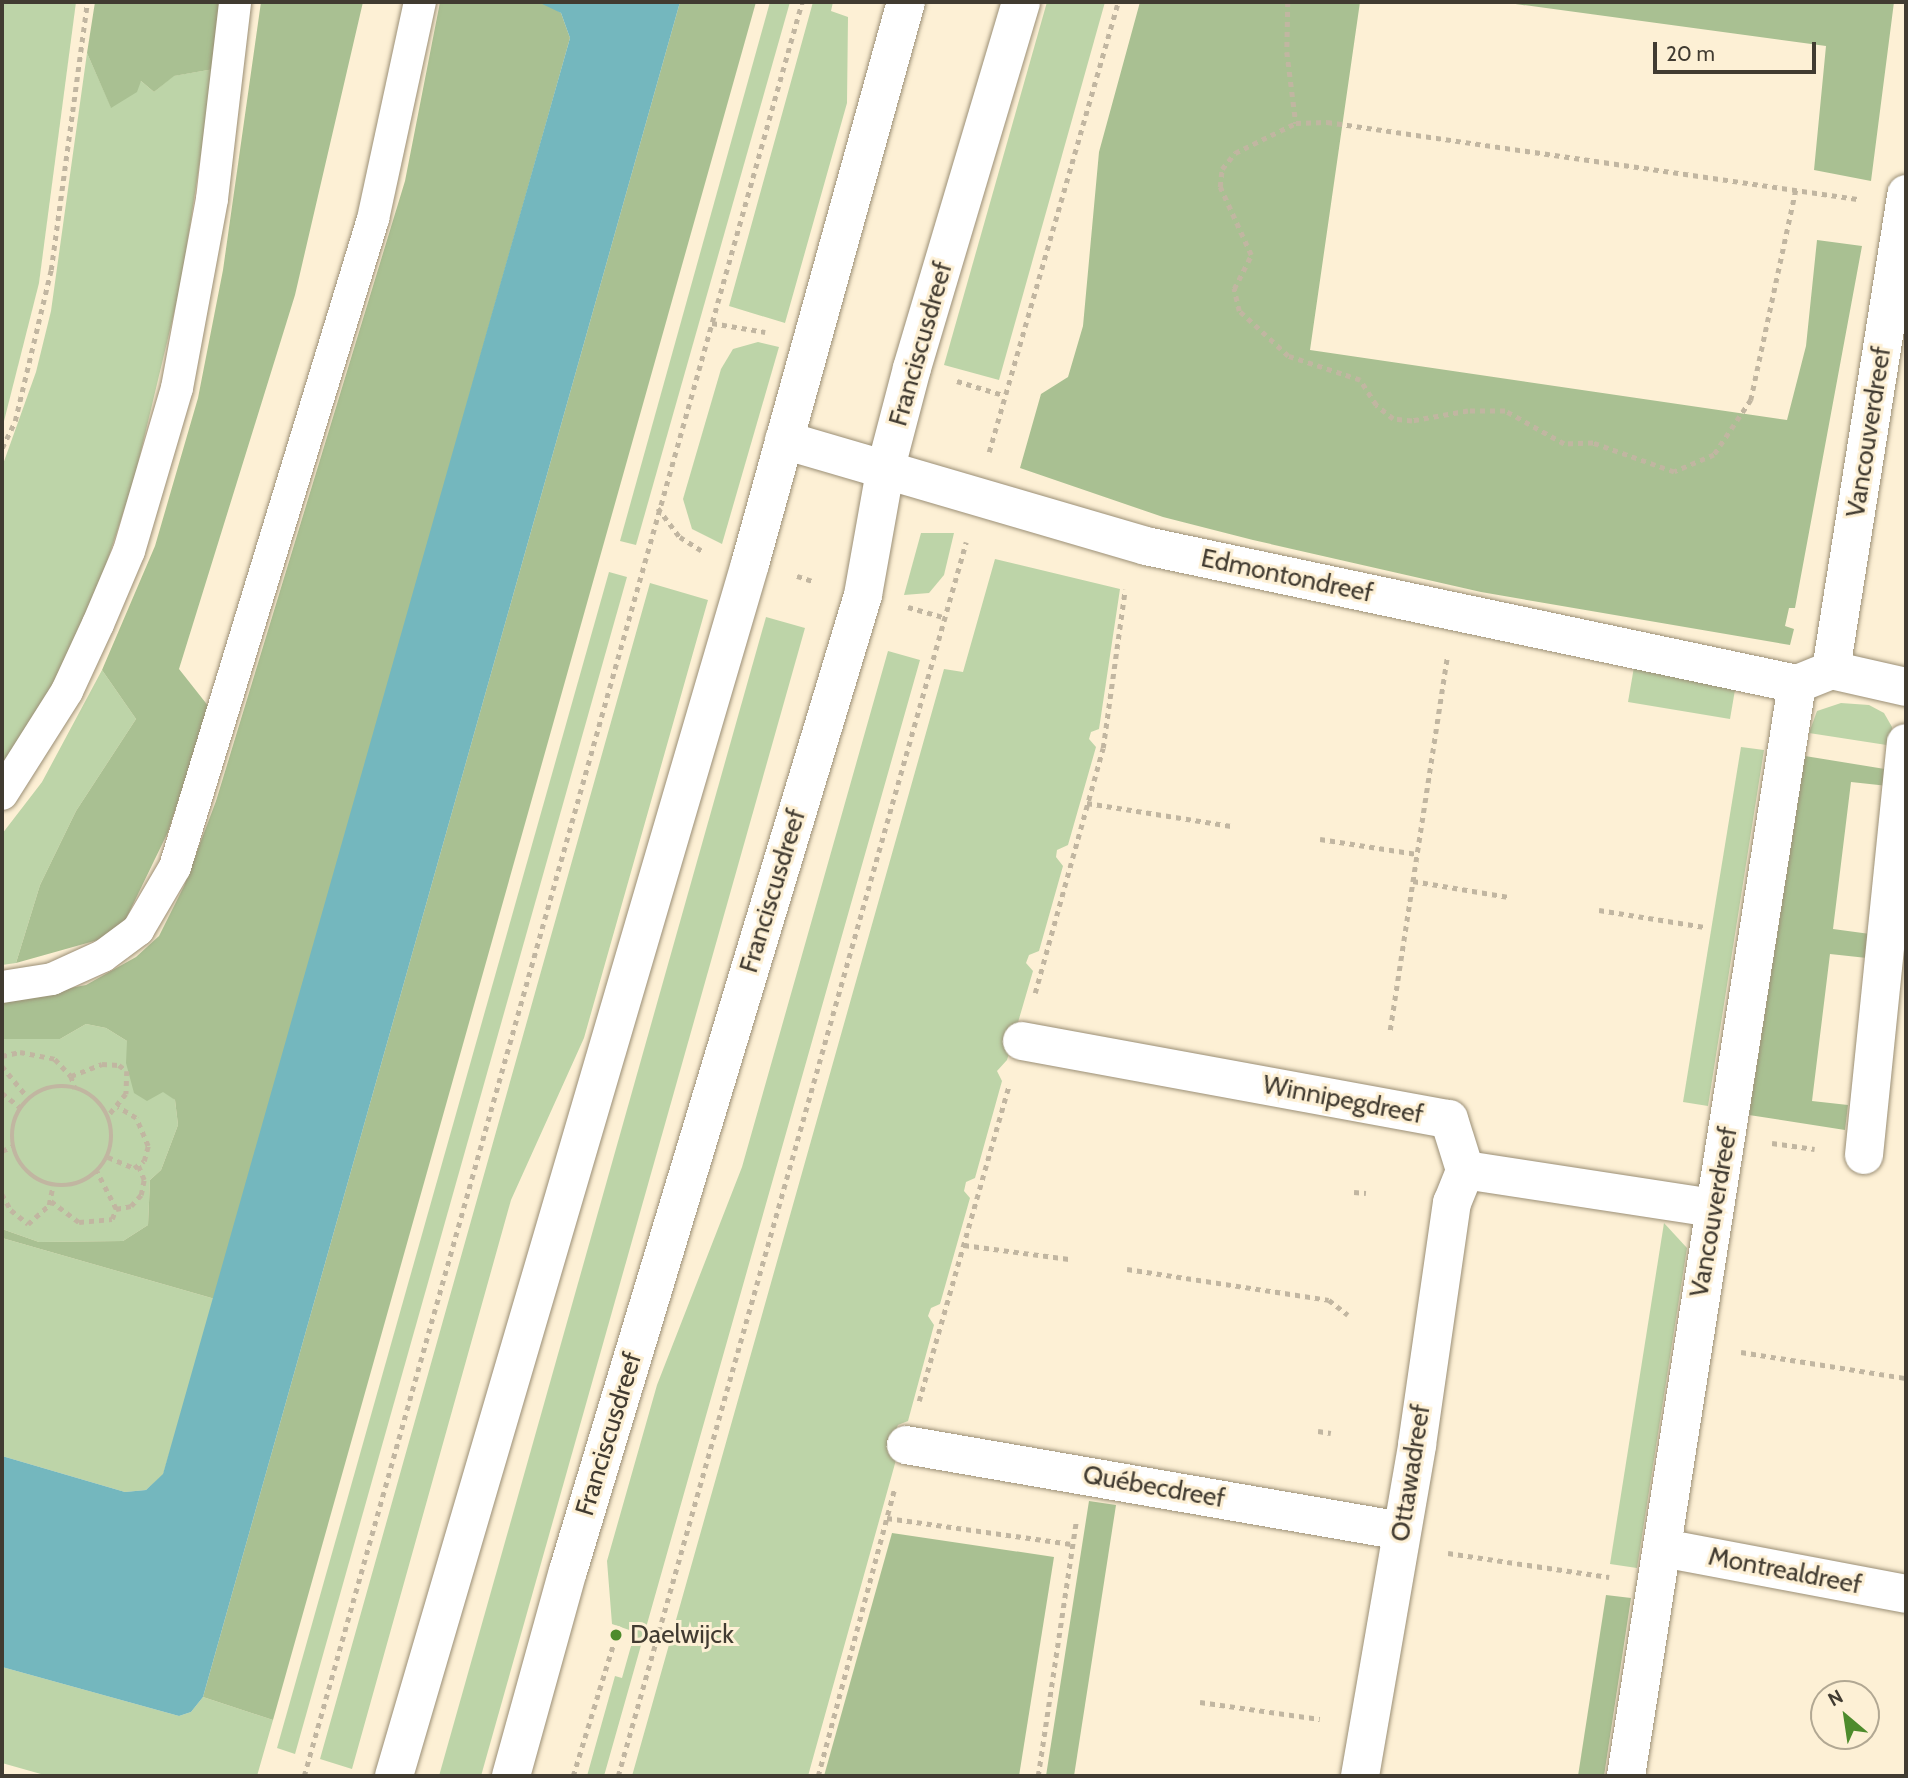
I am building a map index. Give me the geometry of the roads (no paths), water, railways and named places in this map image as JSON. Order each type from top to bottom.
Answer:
[{"type":"street","points":[[394,1776],[784,440],[906,2]]},
{"type":"street","name":"Franciscusdreef","points":[[511,1776],[568,1571],[863,595],[885,471],[1021,2]]},
{"type":"street","name":"Vancouverdreef","points":[[1626,1776],[1663,1548],[1712,1208],[1905,200]]},
{"type":"street","name":"Edmontondreef","points":[[784,440],[1146,547],[1454,612],[1814,677]]},
{"type":"street","points":[[1814,677],[1906,687]]},
{"type":"street","points":[[1864,1155],[1906,743]]},
{"type":"street","name":"Winnipegdreef","points":[[1022,1041],[1449,1119],[1465,1170]]},
{"type":"street","points":[[1465,1170],[1712,1208]]},
{"type":"street","name":"Ottawadreef","points":[[1360,1776],[1452,1203],[1465,1170]]},
{"type":"street","name":"Québecdreef","points":[[906,1445],[1082,1475],[1400,1538]]},
{"type":"street","name":"Montrealdreef","points":[[1663,1548],[1906,1594]]},
{"type":"lane","points":[[2,794],[68,691],[98,624],[129,551],[177,388],[212,199],[235,2]]},
{"type":"lane","points":[[2,987],[52,979],[103,956],[138,930],[175,867],[373,219],[420,2]]},
{"type":"water","points":[[538,2],[680,2],[203,1697],[191,1712],[179,1716],[2,1667],[2,1456],[125,1492],[146,1490],[163,1474],[570,38],[561,13]]},
{"type":"place","name":"Daelwijck","points":[[616,1635]]}]
